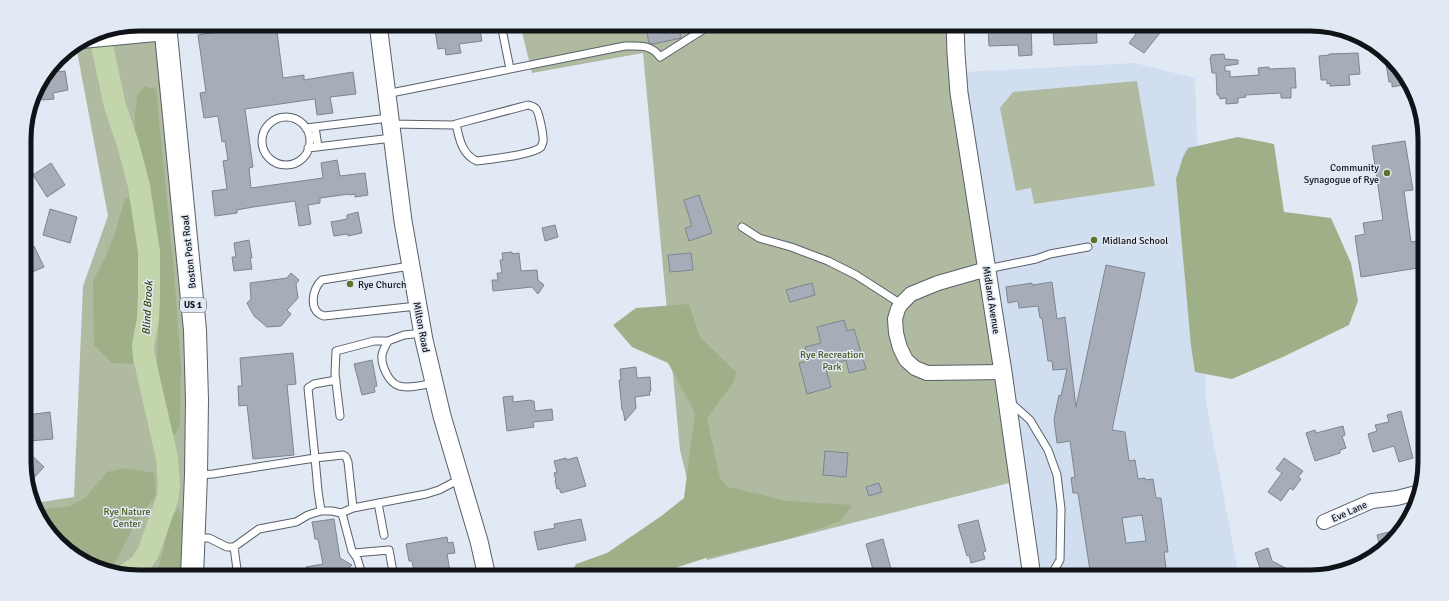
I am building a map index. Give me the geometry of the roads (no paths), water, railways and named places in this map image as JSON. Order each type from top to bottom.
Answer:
[{"type":"main road","name":"Boston Post Road","points":[[166,31],[195,330],[197,400],[192,570]]},
{"type":"street","points":[[98,39],[154,31]]},
{"type":"street","name":"Milton Road","points":[[379,31],[390,127],[410,266],[423,333],[442,416],[485,570]]},
{"type":"street","name":"Midland Avenue","points":[[955,31],[959,93],[1003,372],[1031,570]]},
{"type":"street","points":[[987,269],[911,294],[898,309],[895,319],[896,333],[900,348],[906,360],[915,368],[927,373],[1003,372]]},
{"type":"street","name":"Eve Lane","points":[[1324,522],[1372,501],[1397,498],[1413,494]]},
{"type":"lane","points":[[502,31],[510,69]]},
{"type":"lane","points":[[386,94],[625,46],[647,47],[655,51],[660,57],[701,31]]},
{"type":"lane","points":[[306,128],[390,127],[456,124],[532,106],[536,108],[538,114],[544,142],[541,147],[524,153],[477,161],[467,154],[460,142],[456,124]]},
{"type":"lane","points":[[288,117],[295,119],[306,128],[310,138],[308,148],[302,158],[296,163],[288,165],[281,164],[274,161],[264,150],[262,142],[263,134],[272,122],[280,118],[288,117]]},
{"type":"lane","points":[[315,127],[318,147]]},
{"type":"lane","points":[[308,148],[318,147],[390,127]]},
{"type":"lane","points":[[742,227],[759,238],[791,247],[856,275],[901,304]]},
{"type":"lane","points":[[987,269],[1036,259],[1050,254],[1088,247]]},
{"type":"lane","points":[[410,266],[322,280],[316,286],[313,300],[315,311],[324,316],[418,306]]},
{"type":"lane","points":[[340,416],[336,380],[336,351],[374,341],[388,341],[404,335],[423,333]]},
{"type":"lane","points":[[388,341],[382,354],[383,366],[392,382],[400,386],[434,383]]},
{"type":"lane","points":[[321,510],[308,388],[314,384],[336,380]]},
{"type":"lane","points":[[1007,399],[1030,420],[1048,450],[1057,475],[1062,509],[1060,560],[1054,570]]},
{"type":"lane","points":[[196,475],[213,474],[343,455],[346,457],[348,462],[353,508]]},
{"type":"lane","points":[[194,538],[209,538],[227,547],[234,547],[259,529],[296,522],[321,510],[341,513],[353,508],[426,494],[439,490],[460,479]]},
{"type":"lane","points":[[378,503],[384,534]]},
{"type":"lane","points":[[341,513],[361,570]]},
{"type":"lane","points":[[234,547],[237,570]]},
{"type":"lane","points":[[354,553],[389,550],[393,570]]},
{"type":"waterway","name":"Blind Brook","points":[[100,38],[115,106],[128,144],[139,186],[149,252],[148,319],[143,345],[144,357],[167,458],[169,486],[167,500],[148,553],[140,565],[134,570]]},
{"type":"place","name":"Community Synagogue of Rye","points":[[1387,173]]},
{"type":"place","name":"Midland School","points":[[1094,240]]},
{"type":"place","name":"Rye Church","points":[[350,284]]},
{"type":"park label","name":"Rye Recreation Park","points":[[832,360]]},
{"type":"park label","name":"Rye Nature Center","points":[[127,516]]}]
